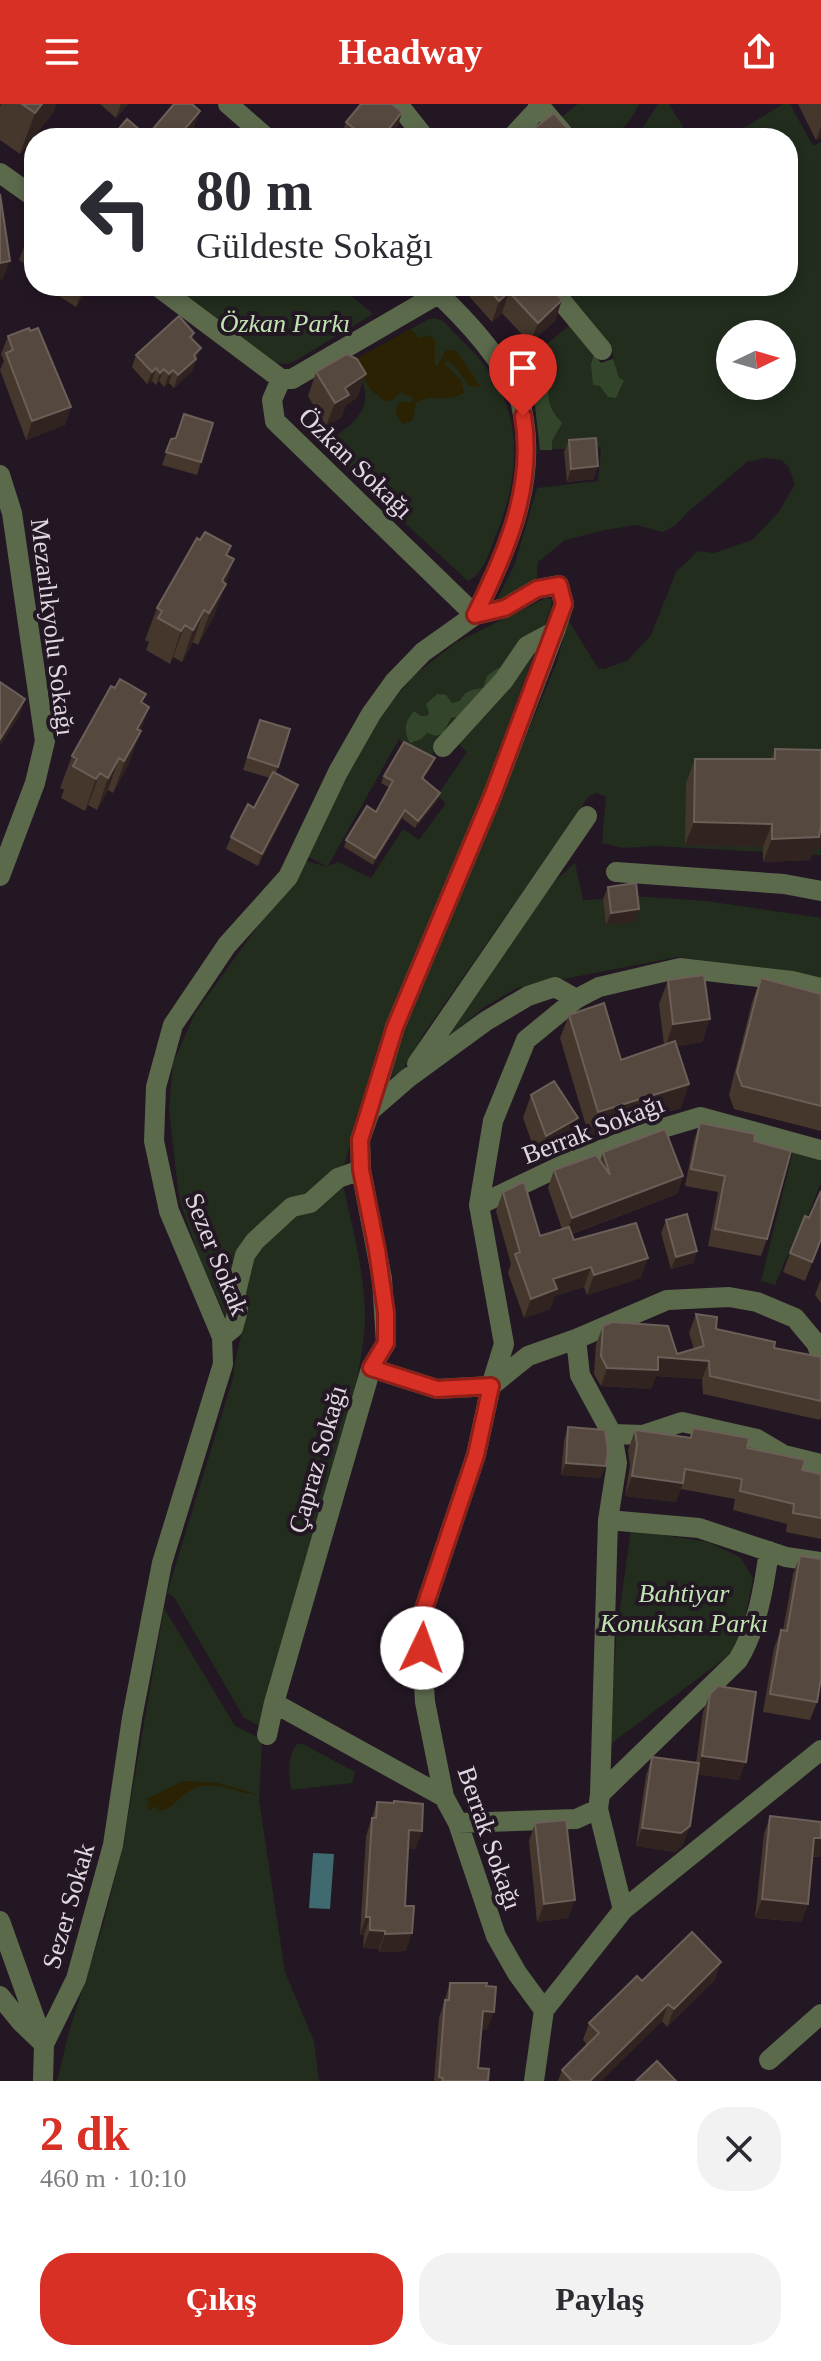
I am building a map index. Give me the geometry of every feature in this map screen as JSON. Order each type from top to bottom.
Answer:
[{"type":"street","points":[[398,104],[417,128]]},
{"type":"street","points":[[519,128],[539,105],[559,128]]},
{"type":"street","points":[[238,107],[258,128]]},
{"type":"street","points":[[0,173],[24,190]]},
{"type":"street","points":[[170,296],[281,379],[292,379],[424,296]]},
{"type":"street","points":[[440,296],[496,356],[520,399],[526,434],[526,475],[515,520],[499,566],[475,615]]},
{"type":"street","points":[[557,296],[602,350]]},
{"type":"street","name":"Özkan Sokağı","points":[[281,379],[272,400],[275,421],[475,615]]},
{"type":"street","name":"Mezarlıkyolu Sokağı","points":[[0,475],[12,513],[45,741],[35,783],[0,876]]},
{"type":"street","name":"Çapraz Sokağı","points":[[267,1735],[371,1368],[386,1343],[386,1313],[361,1170],[360,1140],[395,1027],[493,794],[564,604],[559,585],[537,589],[505,608],[475,615]]},
{"type":"street","name":"Sezer Sokak","points":[[44,2044],[76,1979],[113,1845],[132,1718],[162,1563],[223,1364],[222,1337],[169,1211],[154,1141],[156,1087],[173,1025],[227,945],[288,877],[338,772],[371,714],[394,682],[423,652],[475,615]]},
{"type":"street","points":[[443,747],[504,680],[527,646],[555,631]]},
{"type":"street","points":[[408,1078],[587,816]]},
{"type":"street","points":[[616,872],[784,884],[821,891]]},
{"type":"street","name":"Berrak Sokağı","points":[[544,2010],[517,1973],[496,1936],[458,1823],[444,1797],[425,1702],[420,1621],[476,1455],[504,1344],[479,1205],[493,1121],[526,1040],[576,999],[599,987],[680,968],[792,981],[821,988]]},
{"type":"street","points":[[370,1111],[408,1078],[486,1021],[528,996],[555,987],[576,999]]},
{"type":"street","name":"Berrak Sokağı","points":[[479,1205],[569,1162],[643,1134],[700,1117],[821,1150]]},
{"type":"street","points":[[222,1337],[233,1328],[238,1310],[236,1292],[245,1255],[255,1241],[292,1207],[310,1203],[338,1178],[361,1170]]},
{"type":"street","points":[[371,1368],[437,1389],[491,1386],[528,1356],[667,1300],[729,1297],[757,1302],[795,1318],[816,1343],[821,1356]]},
{"type":"street","points":[[576,1339],[580,1375],[612,1434],[617,1463],[608,1520],[599,1801],[623,1910]]},
{"type":"street","points":[[612,1434],[643,1435],[682,1422],[757,1439],[784,1455],[821,1464]]},
{"type":"street","points":[[608,1520],[699,1528],[769,1551],[821,1562]]},
{"type":"street","points":[[458,1823],[576,1819],[599,1801],[738,1660],[746,1647],[765,1580],[769,1551]]},
{"type":"street","points":[[274,1703],[444,1797]]},
{"type":"street","points":[[534,2081],[544,2010],[623,1910],[821,1750]]},
{"type":"street","points":[[0,1921],[44,2044],[43,2081]]},
{"type":"street","points":[[0,1996],[44,2044]]},
{"type":"street","points":[[769,2060],[821,2014]]},
{"type":"green space","points":[[578,104],[639,104],[623,128],[575,128],[559,119]]},
{"type":"green space","points":[[658,104],[669,104],[684,128],[642,128]]},
{"type":"green space","points":[[783,104],[790,104],[813,146],[821,142],[821,855],[656,846],[623,848],[602,843],[606,797],[597,793],[589,796],[425,1032],[401,1073],[391,1077],[403,1032],[557,662],[568,620],[598,668],[604,669],[628,660],[651,635],[676,572],[698,551],[714,553],[752,540],[778,513],[795,484],[788,466],[781,460],[765,458],[747,462],[675,526],[663,532],[636,525],[565,540],[538,562],[537,578],[505,600],[498,598],[515,563],[537,488],[598,481],[601,447],[540,450],[533,388],[521,365],[570,325],[600,363],[613,359],[613,352],[566,296],[798,296],[798,128],[743,128]]},
{"type":"green space","name":"Özkan Parkı","points":[[183,296],[352,296],[373,314],[295,361],[276,363]]},
{"type":"green space","points":[[435,318],[443,321],[485,366],[507,406],[512,427],[513,470],[504,513],[486,561],[468,581],[321,446],[346,429],[362,411],[365,390],[351,362]]},
{"type":"green space","points":[[546,598],[552,599],[486,785],[386,1028],[344,1165],[241,1245],[228,1322],[198,1254],[179,1198],[169,1109],[173,1063],[195,1013],[291,880],[302,860],[328,867],[305,855],[351,765],[381,716],[412,677],[455,643]],"holes":[[[449,734],[467,752],[437,796],[446,803],[419,840],[403,829],[371,878],[338,862],[328,866],[399,739],[428,760]]]},
{"type":"green space","points":[[575,863],[583,900],[603,899],[607,925],[632,896],[706,901],[821,918],[821,978],[678,957],[517,988],[483,1008],[444,1041],[549,886]]},
{"type":"green space","points":[[793,1151],[821,1158],[821,1182],[806,1221],[821,1227],[821,1242],[797,1233],[775,1285],[761,1281]]},
{"type":"green space","points":[[343,1184],[362,1281],[365,1314],[362,1352],[355,1389],[265,1729],[244,1718],[174,1597],[167,1593],[233,1378],[245,1315],[242,1293],[246,1275],[254,1258],[279,1229]]},
{"type":"green space","name":"Bahtiyar Konuksan Parkı","points":[[631,1530],[708,1542],[740,1557],[753,1578],[743,1629],[732,1653],[608,1746],[617,1629]]},
{"type":"green space","points":[[164,1608],[235,1726],[262,1739],[259,1800],[285,1972],[314,2041],[319,2081],[57,2081],[70,2028],[104,1922],[123,1845]]},
{"type":"green space","points":[[301,1743],[355,1772],[352,1783],[291,1790],[290,1761],[296,1745]]},
{"type":"shaded area","points":[[594,355],[601,363],[613,359],[619,378],[624,380],[616,398],[608,397],[600,386],[593,385],[591,364]]},
{"type":"shaded area","points":[[528,359],[538,369],[547,370],[552,378],[549,402],[562,423],[552,441],[552,450],[540,450],[533,388],[521,365]]},
{"type":"shaded area","points":[[498,668],[511,670],[462,716],[451,718],[443,733],[436,736],[427,733],[410,743],[406,726],[414,711],[427,716],[426,704],[437,694],[446,695],[452,703],[460,701],[469,691],[483,688],[487,676]]},
{"type":"shaded area","points":[[313,1853],[334,1854],[330,1909],[309,1908]]},
{"type":"sand","points":[[410,329],[420,338],[431,335],[435,341],[435,365],[438,365],[445,351],[456,350],[480,386],[470,387],[454,365],[447,361],[444,363],[461,380],[464,392],[453,398],[429,398],[416,403],[412,421],[403,424],[396,414],[396,407],[402,401],[411,403],[413,398],[400,392],[393,400],[385,401],[372,391],[351,362]]},
{"type":"sand","points":[[183,1781],[218,1783],[259,1795],[217,1786],[201,1786],[168,1808],[155,1811],[158,1806],[149,1810],[147,1799]]},
{"type":"building","points":[[22,104],[42,104],[35,113]]},
{"type":"building","points":[[174,104],[192,104],[200,111],[186,128],[154,128]]},
{"type":"building","points":[[361,104],[392,104],[402,112],[390,128],[354,128],[346,122]]},
{"type":"building","points":[[554,113],[568,128],[535,128]]},
{"type":"building","points":[[127,119],[138,128],[119,128]]},
{"type":"building","points":[[0,194],[10,261],[0,263]]},
{"type":"building","points":[[513,296],[558,296],[562,300],[538,323]]},
{"type":"building","points":[[179,316],[194,333],[190,337],[201,348],[194,355],[196,359],[178,375],[173,370],[169,374],[164,369],[160,373],[156,368],[152,372],[136,355]]},
{"type":"building","points":[[29,328],[30,331],[38,328],[71,407],[32,421],[6,353],[13,350],[8,336]]},
{"type":"building","points":[[347,354],[357,359],[366,374],[345,388],[349,395],[335,403],[316,372]]},
{"type":"building","points":[[184,414],[213,423],[201,462],[166,452],[171,439],[176,438]]},
{"type":"building","points":[[596,438],[598,466],[571,469],[569,440]]},
{"type":"building","points":[[205,532],[231,546],[226,555],[234,559],[222,581],[226,584],[209,613],[204,610],[193,630],[185,625],[181,631],[158,618],[162,611],[157,608],[197,538],[200,540]]},
{"type":"building","points":[[120,679],[146,694],[141,702],[149,707],[137,729],[141,731],[124,761],[119,758],[108,778],[100,773],[96,779],[73,766],[77,759],[72,756],[111,686],[115,688]]},
{"type":"building","points":[[0,682],[25,699],[0,739]]},
{"type":"building","points":[[260,720],[290,729],[278,767],[248,757]]},
{"type":"building","points":[[404,742],[435,758],[422,778],[440,793],[418,821],[405,810],[375,858],[346,840],[367,806],[376,812],[393,781],[384,776]]},
{"type":"building","points":[[775,749],[821,750],[819,837],[772,839],[772,824],[694,822],[695,759],[775,759]]},
{"type":"building","points":[[273,772],[298,785],[262,854],[231,837],[248,804],[254,808]]},
{"type":"building","points":[[636,883],[639,909],[611,913],[608,887]]},
{"type":"building","points":[[704,975],[710,1019],[673,1024],[668,980]]},
{"type":"building","points":[[761,978],[821,994],[821,1106],[742,1086],[737,1072]]},
{"type":"building","points":[[604,1003],[621,1060],[675,1041],[689,1084],[598,1112],[569,1015]]},
{"type":"building","points":[[554,1081],[578,1118],[546,1136],[531,1095]]},
{"type":"building","points":[[700,1123],[755,1134],[754,1141],[791,1151],[767,1239],[715,1229],[725,1176],[691,1169]]},
{"type":"building","points":[[665,1129],[683,1176],[572,1218],[554,1170],[596,1155],[610,1175],[603,1152]]},
{"type":"building","points":[[524,1182],[540,1236],[569,1227],[574,1240],[636,1223],[648,1258],[594,1275],[591,1267],[553,1279],[557,1289],[531,1299],[515,1254],[520,1252],[503,1192]]},
{"type":"building","points":[[821,1191],[821,1239],[812,1262],[790,1253],[805,1216],[809,1218]]},
{"type":"building","points":[[687,1214],[697,1251],[676,1257],[666,1220]]},
{"type":"building","points":[[696,1314],[717,1317],[716,1329],[775,1342],[774,1348],[821,1357],[821,1401],[710,1376],[709,1361],[658,1357],[658,1370],[607,1368],[601,1356],[603,1326],[612,1322],[668,1326],[677,1354],[704,1346]]},
{"type":"building","points":[[568,1427],[605,1430],[608,1451],[606,1466],[566,1463]]},
{"type":"building","points":[[693,1428],[749,1438],[747,1448],[805,1460],[802,1470],[821,1474],[821,1518],[793,1513],[794,1504],[740,1491],[742,1479],[685,1469],[683,1483],[632,1476],[637,1445],[635,1430],[691,1438]]},
{"type":"building","points":[[800,1556],[821,1559],[821,1678],[817,1702],[770,1694],[781,1630],[787,1631]]},
{"type":"building","points":[[718,1686],[756,1692],[746,1762],[702,1756],[710,1694]]},
{"type":"building","points":[[652,1757],[699,1763],[690,1826],[681,1833],[642,1828]]},
{"type":"building","points":[[377,1802],[423,1804],[422,1831],[409,1830],[405,1906],[414,1906],[412,1933],[385,1934],[385,1931],[370,1930],[370,1917],[366,1917],[372,1818],[376,1818]]},
{"type":"building","points":[[770,1816],[821,1822],[821,1838],[814,1838],[808,1904],[762,1899]]},
{"type":"building","points":[[566,1820],[575,1900],[544,1904],[535,1823]]},
{"type":"building","points":[[692,1932],[721,1962],[674,2009],[668,2004],[590,2081],[572,2081],[562,2070],[599,2033],[589,2023],[637,1976],[642,1981]]},
{"type":"building","points":[[450,1983],[487,1983],[486,1986],[496,1987],[494,2012],[483,2011],[478,2068],[489,2069],[488,2081],[442,2081],[443,2078],[439,2077],[445,2000],[449,2000]]},
{"type":"building","points":[[657,2061],[676,2081],[636,2081]]},
{"type":"route","points":[[422,1648],[420,1621],[476,1455],[487,1417],[491,1386],[437,1389],[371,1368],[386,1343],[386,1313],[361,1170],[360,1140],[395,1027],[493,794],[564,604],[559,585],[537,589],[505,608],[475,615],[499,566],[526,475],[523,416]]}]
